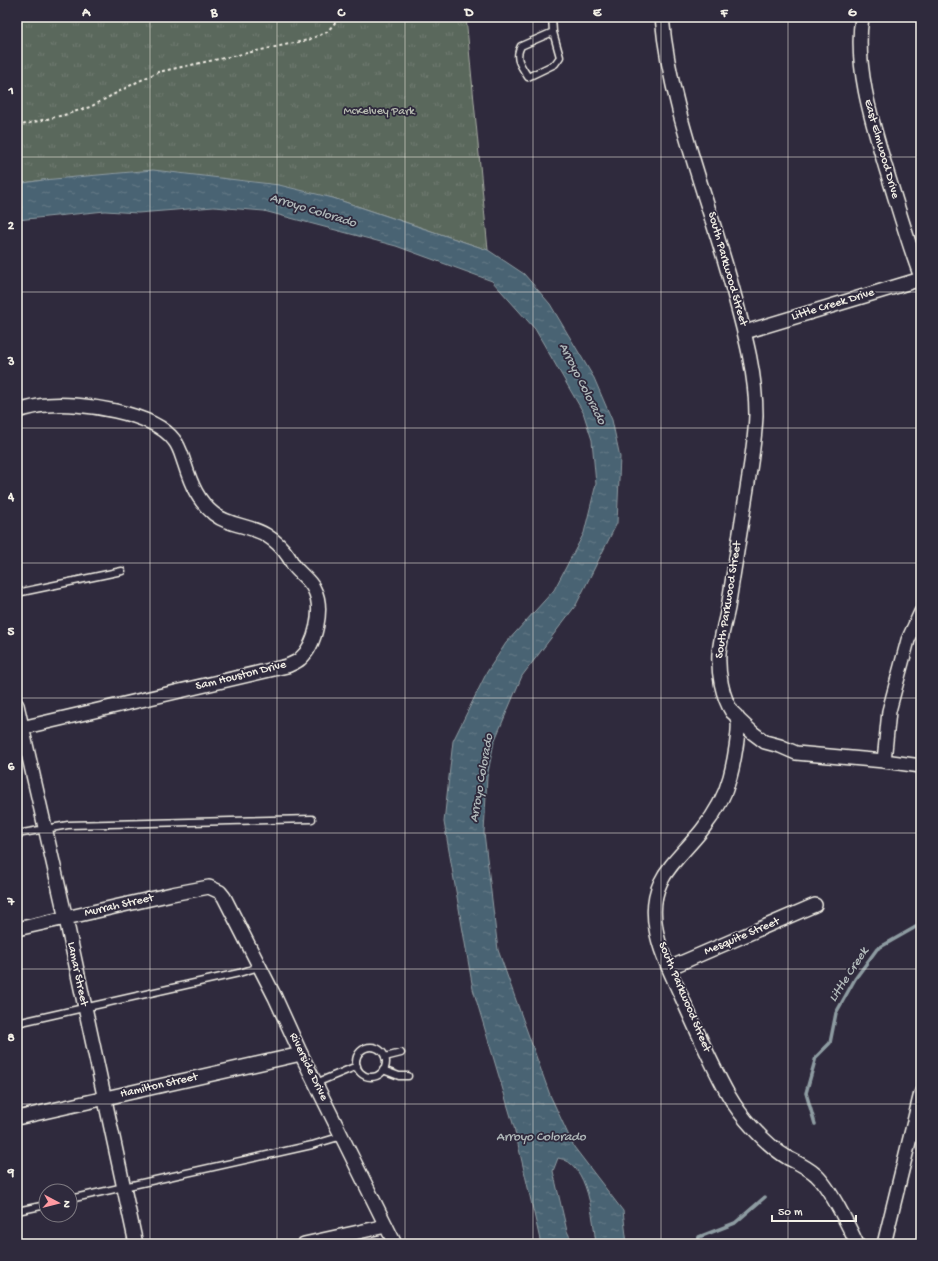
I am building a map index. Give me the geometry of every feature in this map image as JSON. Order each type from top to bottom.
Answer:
[{"type":"street","name":"South Parkwood Street","points":[[662,17],[668,67],[676,98],[745,332],[754,382],[756,420],[726,617],[719,648],[718,665],[721,682],[732,712],[737,718],[733,762],[722,798],[702,830],[675,859],[664,875],[656,892],[654,911],[656,930],[669,968],[727,1094],[738,1112],[769,1144],[785,1156],[803,1165],[819,1178],[846,1221],[857,1244]]},
{"type":"street","name":"East Elmwood Drive","points":[[862,17],[862,71],[868,102],[898,207],[921,278]]},
{"type":"street","name":"Little Creek Drive","points":[[745,332],[921,278]]},
{"type":"street","name":"Sam Houston Drive","points":[[17,410],[45,405],[82,405],[102,408],[154,424],[174,440],[195,491],[203,504],[214,514],[227,522],[255,530],[278,544],[287,554],[294,566],[314,588],[318,601],[319,614],[317,626],[308,650],[300,659],[287,666],[20,729]]},
{"type":"street","points":[[884,761],[889,710],[908,640],[921,612]]},
{"type":"street","name":"Lamar Street","points":[[17,705],[20,729],[66,919],[136,1244]]},
{"type":"street","points":[[737,718],[765,742],[780,746],[796,754],[884,761],[921,766]]},
{"type":"street","name":"Murrah Street","points":[[17,930],[172,894],[210,887],[220,892]]},
{"type":"street","name":"Riverside Drive","points":[[220,892],[224,897],[259,967],[395,1244]]},
{"type":"street","name":"Mesquite Street","points":[[669,968],[815,905]]},
{"type":"street","name":"Hamilton Street","points":[[17,1118],[301,1054]]},
{"type":"street","points":[[884,1244],[921,1093]]},
{"type":"street","points":[[304,1244],[386,1226]]},
{"type":"lane","points":[[552,17],[553,32],[560,57],[555,64],[528,77],[518,59],[518,52],[521,46],[553,32]]},
{"type":"lane","points":[[17,593],[122,571]]},
{"type":"lane","points":[[17,834],[68,825],[312,818]]},
{"type":"lane","points":[[17,1023],[240,973],[259,967]]},
{"type":"lane","points":[[369,1047],[379,1049],[385,1057],[386,1062],[383,1070],[376,1076],[366,1076],[357,1066],[356,1061],[360,1052],[369,1047]]},
{"type":"lane","points":[[385,1057],[401,1053]]},
{"type":"lane","points":[[316,1083],[357,1066]]},
{"type":"lane","points":[[383,1070],[399,1076],[408,1076]]},
{"type":"lane","points":[[78,1197],[312,1145],[342,1136]]},
{"type":"lane","points":[[17,1211],[38,1207]]},
{"type":"path","points":[[17,126],[90,107],[158,72],[308,40],[327,32],[340,17]]},
{"type":"green space","name":"McKelvey Park","points":[[17,17],[466,17],[488,250],[333,198],[43,180],[17,184]]},
{"type":"water","name":"Arroyo Colorado","points":[[153,170],[279,185],[333,198],[488,250],[524,274],[550,304],[594,378],[612,420],[620,457],[617,523],[576,605],[522,676],[494,742],[487,777],[484,833],[498,950],[550,1095],[574,1147],[623,1211],[627,1244],[596,1244],[591,1207],[583,1181],[577,1170],[568,1162],[558,1158],[553,1171],[567,1231],[573,1244],[541,1244],[514,1127],[473,989],[444,822],[453,741],[487,672],[506,643],[554,590],[584,533],[596,484],[592,440],[583,412],[535,329],[492,281],[396,246],[264,211],[214,207],[138,213],[105,211],[17,220],[17,184],[43,180]]},
{"type":"waterway","name":"Little Creek","points":[[815,1124],[806,1093],[816,1057],[830,1043],[836,1013],[855,979],[877,949],[921,924]]},
{"type":"waterway","name":"Little Creek","points":[[697,1244],[699,1237],[735,1223],[765,1197]]}]
